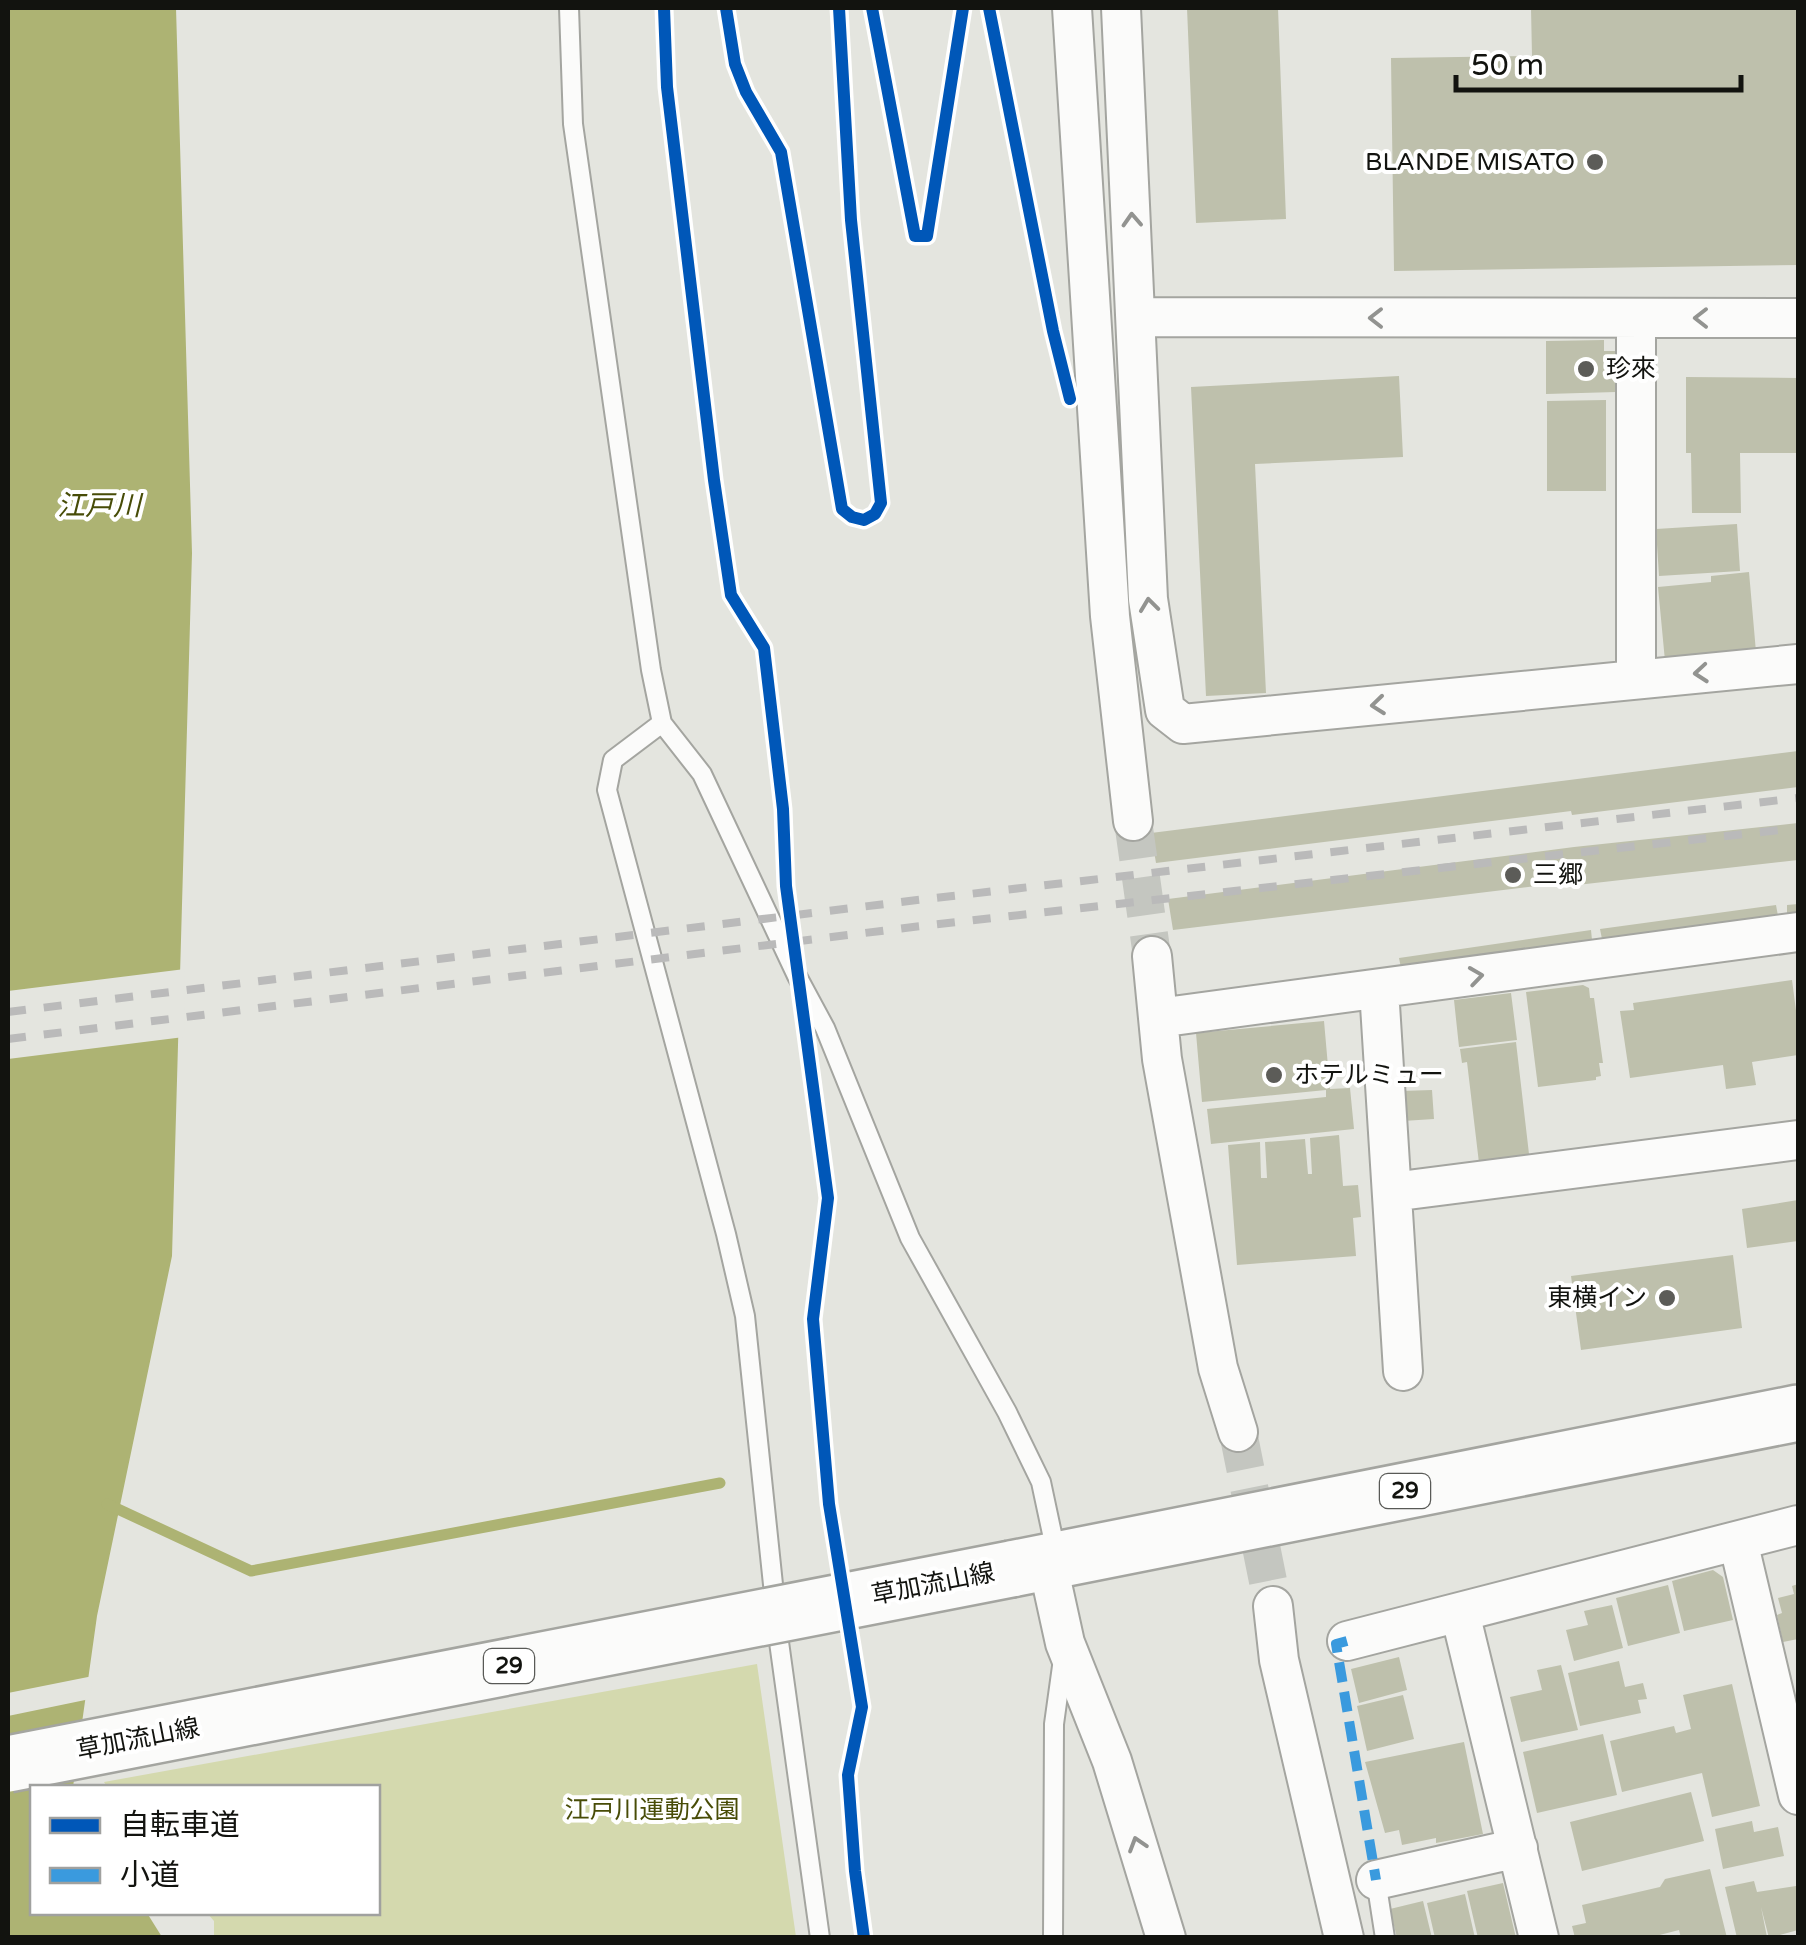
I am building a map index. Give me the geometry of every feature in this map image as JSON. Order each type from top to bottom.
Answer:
[{"type":"main road","name":"草加流山線","points":[[8,1764],[1798,1414]]},
{"type":"street","points":[[1072,8],[1107,577],[1134,821]]},
{"type":"street","points":[[1122,8],[1148,599],[1165,710],[1183,724],[1798,664]]},
{"type":"street","points":[[1137,317],[1798,318]]},
{"type":"street","points":[[1636,318],[1636,679]]},
{"type":"street","points":[[1158,1018],[1798,932]]},
{"type":"street","points":[[1152,956],[1162,1059],[1218,1368],[1238,1432]]},
{"type":"street","points":[[1380,990],[1403,1371]]},
{"type":"street","points":[[1392,1192],[1798,1140]]},
{"type":"street","points":[[1347,1640],[1798,1525]]},
{"type":"street","points":[[1738,1541],[1798,1795]]},
{"type":"street","points":[[1039,1563],[1064,1643],[1112,1761],[1166,1938]]},
{"type":"street","points":[[1272,1606],[1279,1660],[1344,1938]]},
{"type":"street","points":[[1460,1612],[1539,1938]]},
{"type":"street","points":[[1376,1880],[1518,1848]]},
{"type":"lane","points":[[569,8],[573,124],[651,670],[662,723],[702,774],[825,1028],[910,1238],[1041,1482],[1039,1563]]},
{"type":"lane","points":[[662,723],[613,760],[608,790],[745,1316],[780,1642],[820,1938]]},
{"type":"lane","points":[[1053,1938],[1054,1724],[1064,1643]]},
{"type":"lane","points":[[1376,1880],[1385,1938]]},
{"type":"green space","name":"江戸川運動公園","points":[[757,1664],[796,1937],[214,1937],[214,1921],[209,1915],[380,1915],[380,1785],[104,1782]]},
{"type":"water","name":"江戸川","points":[[8,8],[176,8],[192,553],[172,1256],[97,1616],[73,1785],[30,1785],[30,1915],[148,1915],[162,1937],[8,1938]]},
{"type":"pier","points":[[185,969],[184,1037],[8,1059],[8,991]]},
{"type":"pier","points":[[93,1676],[90,1699],[8,1716],[8,1693]]},
{"type":"building","points":[[1187,8],[1278,8],[1286,219],[1196,223]]},
{"type":"building","name":"BLANDE MISATO","points":[[1531,8],[1798,8],[1798,265],[1394,271],[1391,58],[1532,56]]},
{"type":"building","points":[[1604,340],[1604,351],[1615,351],[1616,392],[1546,394],[1546,341]]},
{"type":"building","points":[[1399,376],[1403,457],[1255,464],[1266,693],[1206,696],[1191,387]]},
{"type":"building","points":[[1686,377],[1798,378],[1798,453],[1740,453],[1741,513],[1692,513],[1691,453],[1686,453]]},
{"type":"building","points":[[1606,400],[1606,491],[1547,491],[1547,401]]},
{"type":"building","points":[[1737,524],[1740,571],[1659,576],[1656,529]]},
{"type":"building","points":[[1749,572],[1756,652],[1665,661],[1658,587],[1711,582],[1711,576]]},
{"type":"building","name":"三郷","points":[[1798,751],[1798,787],[1156,863],[1151,833]]},
{"type":"building","name":"三郷","points":[[1798,823],[1798,860],[1577,885],[1577,881],[1173,930],[1168,899],[1574,847]]},
{"type":"building","points":[[1798,904],[1798,913],[1787,914],[1787,905]]},
{"type":"building","points":[[1776,905],[1778,916],[1602,939],[1600,929]]},
{"type":"building","points":[[1591,930],[1592,940],[1401,968],[1399,958]]},
{"type":"building","points":[[1792,980],[1798,1055],[1752,1062],[1756,1085],[1726,1089],[1723,1065],[1630,1078],[1620,1011],[1634,1010],[1633,1003]]},
{"type":"building","points":[[1583,985],[1589,988],[1590,998],[1594,998],[1603,1063],[1599,1063],[1601,1076],[1596,1080],[1538,1087],[1526,992]]},
{"type":"building","points":[[1511,993],[1517,1040],[1459,1047],[1454,1000]]},
{"type":"building","points":[[1324,1021],[1330,1089],[1350,1088],[1354,1129],[1211,1144],[1207,1109],[1326,1097],[1326,1090],[1202,1102],[1196,1033]]},
{"type":"building","points":[[1516,1042],[1529,1154],[1479,1163],[1467,1062],[1462,1063],[1460,1049]]},
{"type":"building","points":[[1432,1090],[1434,1119],[1403,1121],[1401,1091]]},
{"type":"building","points":[[1339,1135],[1343,1186],[1358,1185],[1361,1217],[1353,1218],[1356,1256],[1237,1265],[1228,1145],[1260,1142],[1261,1178],[1267,1178],[1265,1142],[1305,1139],[1308,1174],[1312,1174],[1310,1138]]},
{"type":"building","points":[[1798,1200],[1798,1241],[1747,1248],[1742,1209]]},
{"type":"building","points":[[1733,1255],[1742,1328],[1581,1350],[1571,1276]]},
{"type":"building","points":[[1713,1570],[1723,1577],[1733,1620],[1684,1631],[1672,1581]]},
{"type":"building","points":[[1798,1584],[1798,1639],[1783,1642],[1778,1598],[1794,1594],[1792,1586]]},
{"type":"building","points":[[1668,1585],[1680,1633],[1628,1646],[1616,1598]]},
{"type":"building","points":[[1612,1605],[1623,1648],[1574,1661],[1566,1630],[1588,1625],[1584,1611]]},
{"type":"building","points":[[1399,1657],[1407,1690],[1359,1703],[1351,1669]]},
{"type":"building","points":[[1619,1661],[1625,1687],[1643,1683],[1647,1699],[1638,1700],[1641,1713],[1580,1726],[1568,1673]]},
{"type":"building","points":[[1561,1665],[1578,1730],[1521,1742],[1510,1697],[1542,1690],[1537,1670]]},
{"type":"building","points":[[1732,1684],[1760,1806],[1712,1817],[1702,1773],[1622,1792],[1610,1741],[1674,1726],[1676,1733],[1691,1729],[1683,1695]]},
{"type":"building","points":[[1403,1695],[1414,1739],[1367,1751],[1357,1706]]},
{"type":"building","points":[[1603,1734],[1617,1795],[1537,1813],[1523,1752]]},
{"type":"building","points":[[1464,1742],[1483,1834],[1402,1845],[1399,1830],[1385,1833],[1365,1762]]},
{"type":"building","points":[[1691,1792],[1704,1841],[1582,1871],[1570,1822]]},
{"type":"building","points":[[1752,1821],[1754,1832],[1778,1827],[1784,1856],[1723,1869],[1715,1829]]},
{"type":"building","points":[[1710,1869],[1727,1938],[1681,1938],[1679,1930],[1648,1938],[1575,1938],[1572,1926],[1586,1923],[1582,1905],[1660,1887],[1665,1879]]},
{"type":"building","points":[[1754,1881],[1757,1892],[1796,1886],[1798,1930],[1769,1938],[1761,1907],[1767,1937],[1737,1938],[1725,1887]]},
{"type":"building","points":[[1503,1883],[1516,1938],[1478,1938],[1467,1891]]},
{"type":"building","points":[[1465,1894],[1475,1938],[1435,1938],[1427,1903]]},
{"type":"building","points":[[1423,1901],[1432,1938],[1397,1938],[1390,1909]]},
{"type":"waterway","points":[[107,1504],[251,1571],[720,1483]]},
{"type":"tunnel","points":[[1133,821],[1152,956]]},
{"type":"tunnel","points":[[1238,1432],[1273,1606]]},
{"type":"railway","points":[[8,1012],[909,901],[1798,798]]},
{"type":"railway","points":[[8,1039],[913,927],[1798,828]]},
{"type":"marked path","points":[[1347,1641],[1336,1644],[1376,1880]]},
{"type":"cycle path","points":[[664,8],[667,87],[714,480],[731,595],[764,648],[783,809],[786,886],[828,1198],[813,1319],[829,1504],[862,1707],[848,1775],[864,1938]]},
{"type":"cycle path","points":[[726,8],[735,64],[746,92],[781,152],[842,509],[864,520],[875,514],[881,503],[851,220],[839,8]]},
{"type":"cycle path","points":[[872,8],[915,236],[927,236],[963,8]]},
{"type":"cycle path","points":[[989,8],[1070,399]]},
{"type":"place","name":"BLANDE MISATO","points":[[1595,162]]},
{"type":"place","name":"珍來","points":[[1586,369]]},
{"type":"place","name":"三郷","points":[[1513,875]]},
{"type":"place","name":"ホテルミュー","points":[[1274,1075]]},
{"type":"place","name":"東横イン","points":[[1667,1298]]}]
